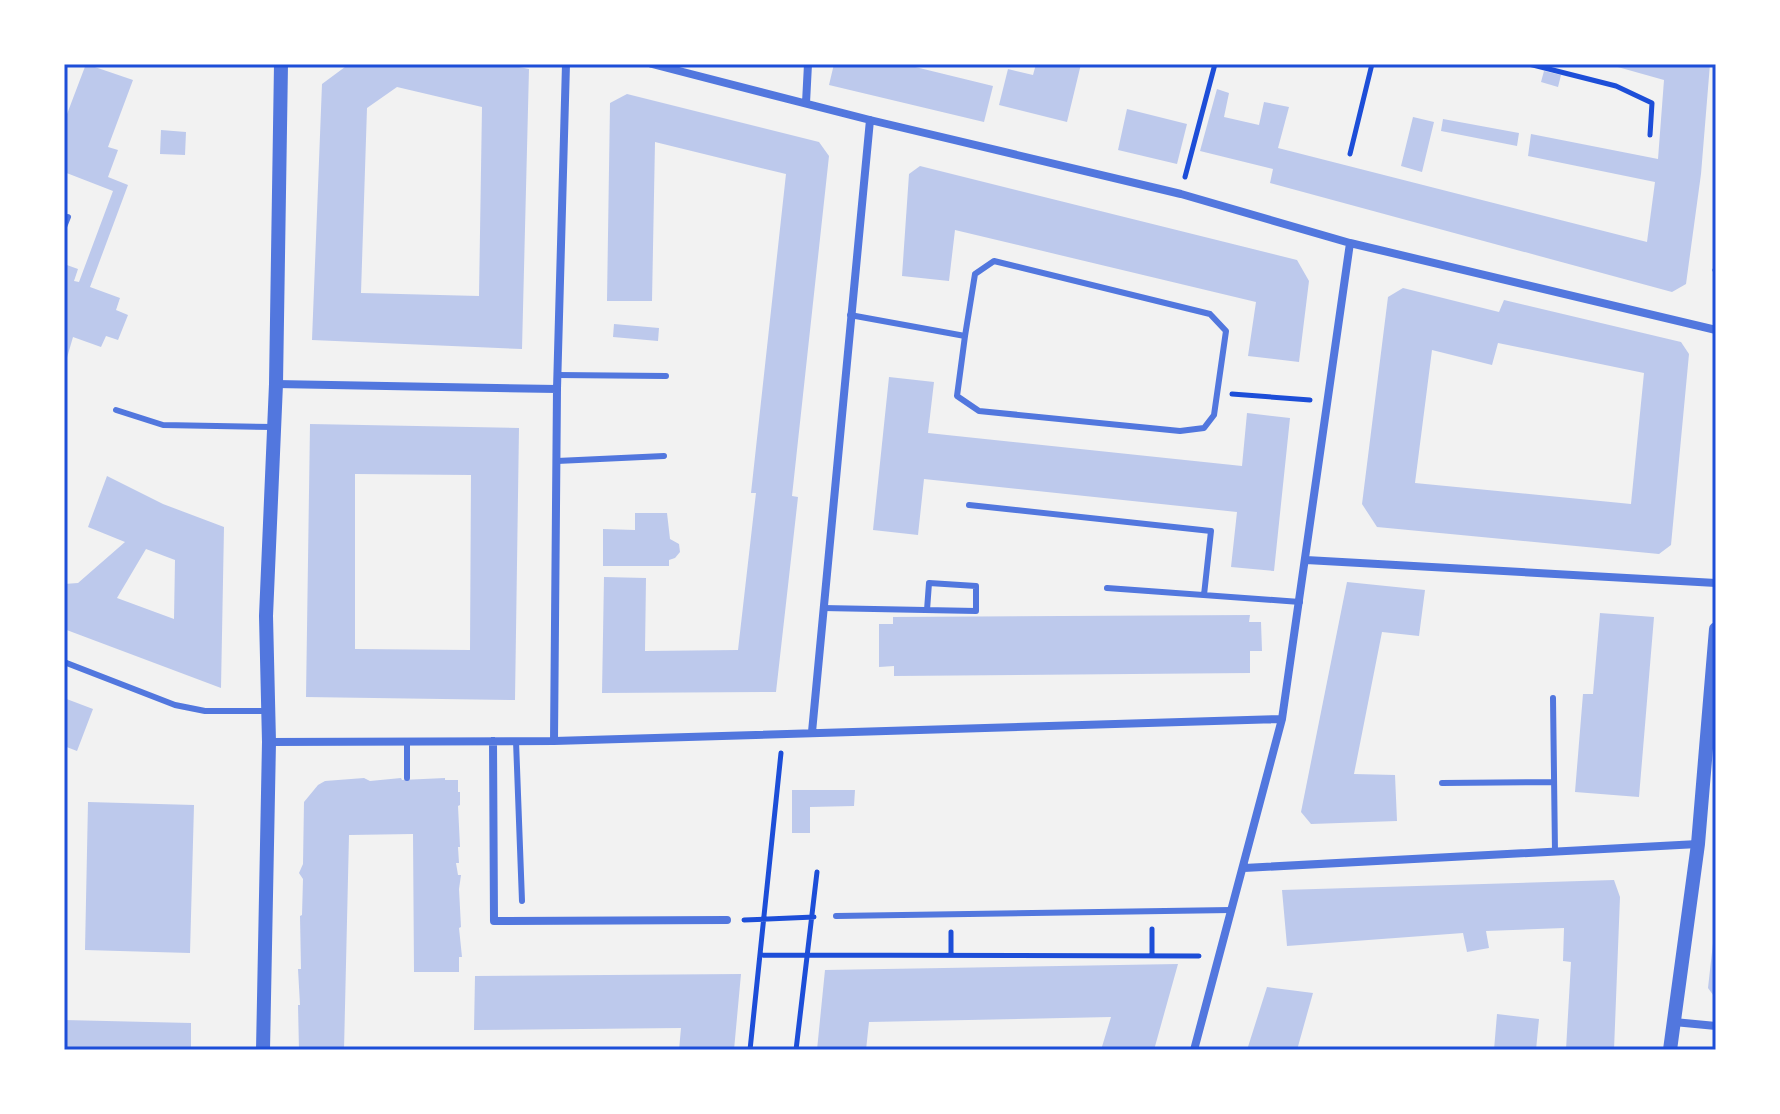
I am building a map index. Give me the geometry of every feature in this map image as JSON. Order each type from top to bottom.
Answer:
[{"type":"street","points":[[263,1050],[269,742],[266,616],[276,384],[281,64]]},
{"type":"street","points":[[554,741],[557,375],[566,64]]},
{"type":"street","points":[[652,64],[1181,194],[1350,243],[1716,330]]},
{"type":"street","points":[[806,103],[808,64]]},
{"type":"street","points":[[812,732],[870,120]]},
{"type":"street","points":[[1194,1050],[1282,719],[1350,243]]},
{"type":"street","points":[[276,384],[557,389]]},
{"type":"street","points":[[1306,560],[1716,583]]},
{"type":"street","points":[[1670,1050],[1712,740],[1716,629]]},
{"type":"street","points":[[269,742],[554,741],[1282,719]]},
{"type":"street","points":[[493,741],[494,921],[727,920]]},
{"type":"street","points":[[1244,868],[1698,844]]},
{"type":"street","points":[[1674,1022],[1716,1026]]},
{"type":"lane","points":[[64,227],[68,217]]},
{"type":"lane","points":[[994,261],[1210,314],[1226,331],[1214,415],[1204,428],[1180,431],[979,411],[957,396],[965,336],[975,274],[994,261]]},
{"type":"lane","points":[[850,315],[965,336]]},
{"type":"lane","points":[[557,375],[666,376]]},
{"type":"lane","points":[[116,410],[163,425],[274,427]]},
{"type":"lane","points":[[557,461],[664,456]]},
{"type":"lane","points":[[969,505],[1211,531],[1204,595]]},
{"type":"lane","points":[[823,608],[976,611],[976,586],[929,583],[927,610]]},
{"type":"lane","points":[[1107,588],[1300,602]]},
{"type":"lane","points":[[64,662],[175,705],[205,711],[267,711]]},
{"type":"lane","points":[[1553,698],[1555,852]]},
{"type":"lane","points":[[407,741],[407,778]]},
{"type":"lane","points":[[516,741],[522,901]]},
{"type":"lane","points":[[1442,783],[1554,782]]},
{"type":"lane","points":[[836,916],[1231,910]]},
{"type":"path","points":[[1181,194],[1215,64]]},
{"type":"path","points":[[1350,154],[1372,64]]},
{"type":"path","points":[[1529,64],[1616,86],[1652,103],[1650,135]]},
{"type":"path","points":[[1219,393],[1328,401]]},
{"type":"path","points":[[750,1050],[783,734]]},
{"type":"path","points":[[796,1050],[817,872]]},
{"type":"path","points":[[1152,911],[1152,956]]},
{"type":"path","points":[[727,920],[836,916]]},
{"type":"path","points":[[760,955],[1204,956]]},
{"type":"building","points":[[86,64],[133,80],[108,147],[118,150],[108,177],[128,185],[90,287],[120,298],[116,310],[128,315],[118,340],[106,336],[101,347],[73,337],[64,368],[64,264],[78,269],[74,281],[79,282],[113,191],[64,172],[64,122]]},
{"type":"building","points":[[349,64],[505,64],[529,69],[522,349],[312,340],[322,84]],"holes":[[[397,87],[482,107],[479,296],[361,293],[367,108]]]},
{"type":"building","points":[[834,64],[903,64],[993,86],[984,122],[829,85]]},
{"type":"building","points":[[1036,64],[1081,64],[1067,122],[999,105],[1008,69],[1033,75]]},
{"type":"building","points":[[1607,64],[1710,64],[1701,174],[1686,284],[1672,292],[1270,183],[1273,169],[1200,151],[1217,89],[1229,93],[1224,117],[1259,125],[1264,102],[1289,107],[1278,148],[1647,242],[1655,182],[1528,156],[1531,134],[1658,159],[1664,80]]},
{"type":"building","points":[[1544,71],[1561,75],[1558,87],[1541,82]]},
{"type":"building","points":[[627,94],[819,142],[829,156],[792,496],[798,497],[776,692],[602,693],[604,577],[646,578],[645,651],[738,650],[756,493],[751,493],[786,174],[655,142],[652,301],[607,301],[610,103]]},
{"type":"building","points":[[1127,109],[1187,124],[1177,164],[1118,150]]},
{"type":"building","points":[[1413,117],[1434,122],[1422,172],[1401,166]]},
{"type":"building","points":[[1443,119],[1519,133],[1517,146],[1441,131]]},
{"type":"building","points":[[161,130],[186,132],[185,155],[160,154]]},
{"type":"building","points":[[920,166],[1297,260],[1309,281],[1299,362],[1248,356],[1256,302],[955,230],[949,281],[902,276],[909,174]]},
{"type":"building","points":[[1403,288],[1499,312],[1504,300],[1681,342],[1689,354],[1671,545],[1659,554],[1377,527],[1362,504],[1388,297]],"holes":[[[1498,343],[1644,373],[1631,504],[1415,483],[1432,350],[1492,365]]]},
{"type":"building","points":[[614,324],[659,328],[658,341],[613,337]]},
{"type":"building","points":[[889,377],[934,382],[928,433],[1242,466],[1247,413],[1290,418],[1274,571],[1231,567],[1237,512],[924,479],[918,535],[873,530]]},
{"type":"building","points":[[310,424],[519,428],[515,700],[306,697]],"holes":[[[355,474],[471,475],[470,650],[355,649]]]},
{"type":"building","points":[[107,476],[163,504],[224,527],[221,688],[64,629],[64,584],[78,583],[125,542],[88,527]],"holes":[[[146,549],[175,560],[174,619],[117,598]]]},
{"type":"building","points":[[635,513],[667,513],[670,539],[679,544],[680,552],[669,560],[669,566],[603,566],[603,529],[635,530]]},
{"type":"building","points":[[1347,582],[1425,590],[1419,636],[1382,632],[1354,774],[1395,775],[1397,821],[1311,824],[1301,812]]},
{"type":"building","points":[[1600,613],[1654,617],[1639,797],[1575,792],[1583,694],[1593,694]]},
{"type":"building","points":[[1250,615],[1249,622],[1261,622],[1262,651],[1250,651],[1250,673],[894,676],[894,666],[879,667],[879,624],[893,624],[893,617]]},
{"type":"building","points":[[64,698],[93,709],[77,751],[64,746]]},
{"type":"building","points":[[364,778],[370,781],[401,778],[458,780],[460,847],[459,863],[456,863],[458,875],[461,875],[459,928],[462,957],[459,957],[459,972],[414,972],[413,834],[349,835],[344,1050],[299,1050],[298,969],[301,969],[303,879],[299,873],[303,864],[304,802],[325,781]]},
{"type":"building","points":[[792,790],[855,790],[854,806],[810,807],[810,833],[792,833]]},
{"type":"building","points":[[88,802],[194,805],[190,953],[85,950]]},
{"type":"building","points":[[1614,880],[1620,897],[1614,1050],[1566,1050],[1571,962],[1563,961],[1564,928],[1486,931],[1489,948],[1467,952],[1463,933],[1287,946],[1282,890]]},
{"type":"building","points":[[1716,934],[1716,999],[1708,988]]},
{"type":"building","points":[[1178,964],[1154,1050],[1101,1050],[1111,1017],[869,1022],[866,1050],[817,1050],[825,970]]},
{"type":"building","points":[[741,974],[734,1050],[679,1050],[681,1028],[474,1030],[475,976]]},
{"type":"building","points":[[1267,987],[1313,993],[1297,1050],[1247,1050]]},
{"type":"building","points":[[1497,1014],[1539,1019],[1536,1050],[1494,1050]]},
{"type":"building","points":[[64,1020],[191,1023],[191,1050],[64,1050]]}]
